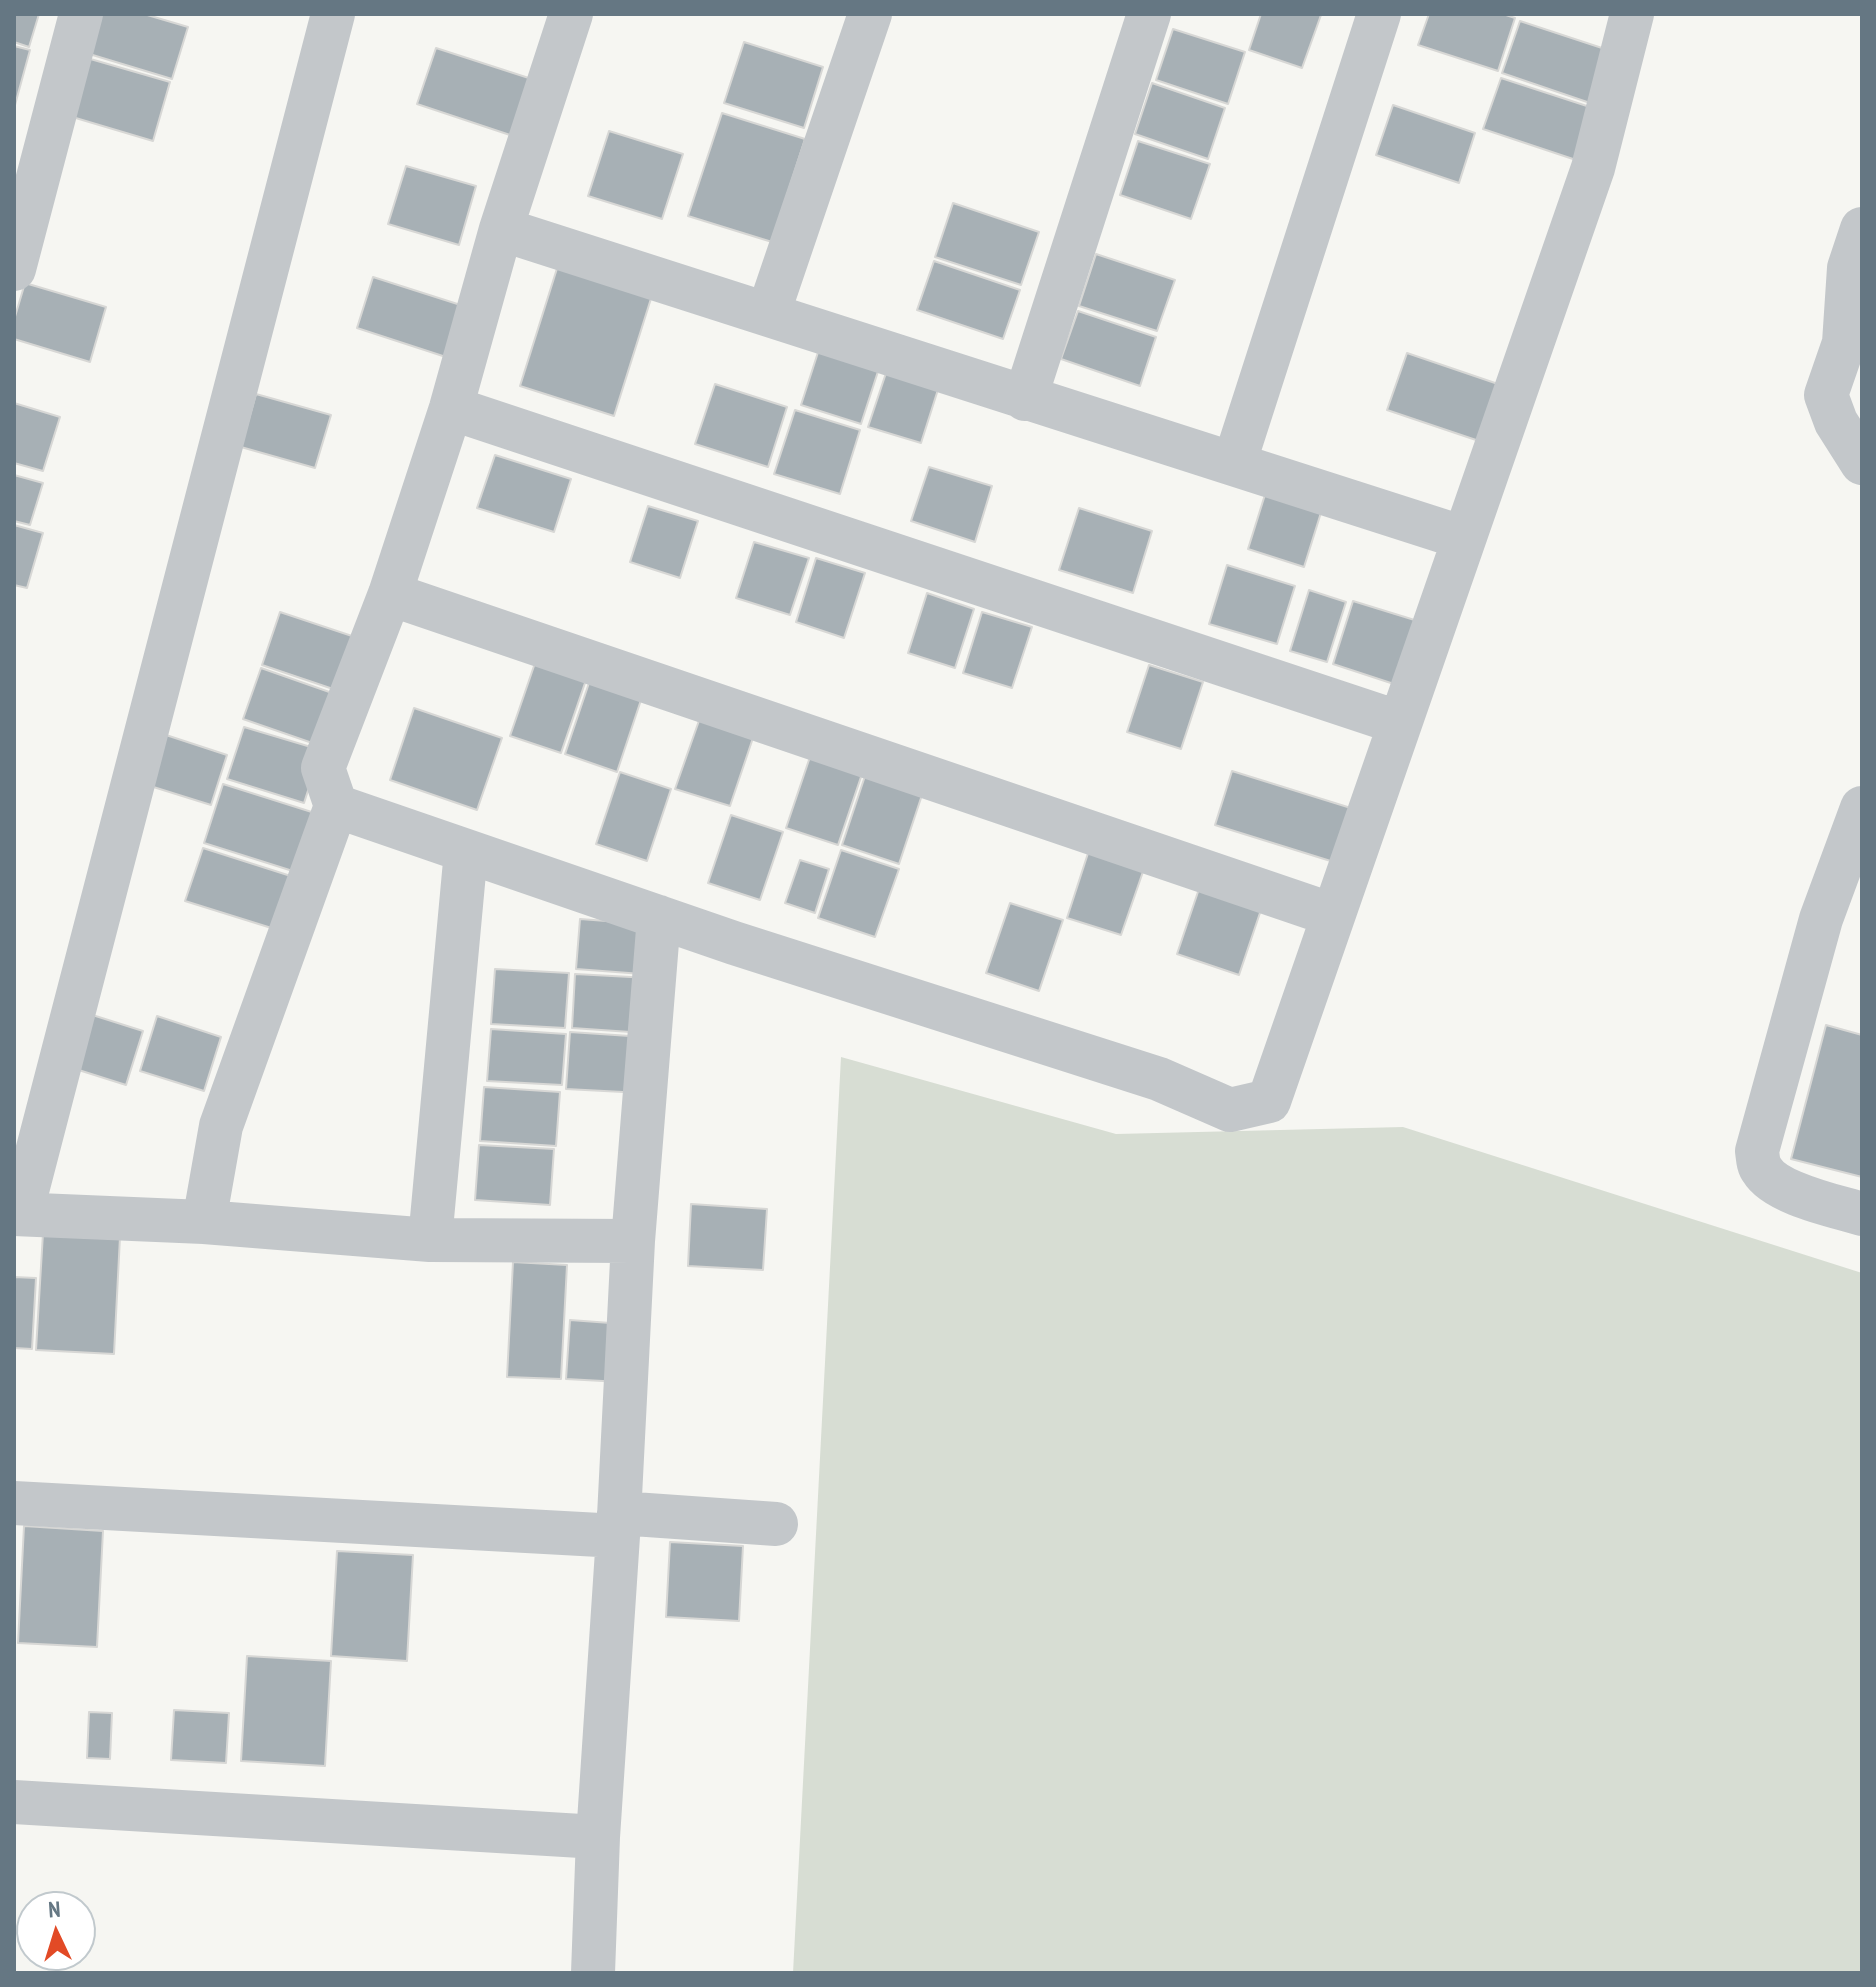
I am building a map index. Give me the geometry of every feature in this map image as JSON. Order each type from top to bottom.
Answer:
[{"type":"street","points":[[14,269],[81,14]]},
{"type":"street","points":[[333,14],[18,1214],[204,1222],[430,1240],[633,1241]]},
{"type":"street","points":[[204,1222],[221,1126],[336,806],[323,768],[390,594],[451,408],[501,229],[571,14]]},
{"type":"street","points":[[768,314],[870,14]]},
{"type":"street","points":[[1025,399],[1149,14]]},
{"type":"street","points":[[1234,464],[1379,14]]},
{"type":"street","points":[[336,806],[659,917],[1159,1079],[1230,1110],[1269,1101],[1593,168],[1632,14]]},
{"type":"street","points":[[501,229],[1464,538]]},
{"type":"street","points":[[1862,229],[1849,268],[1853,354],[1826,395],[1836,422],[1862,463]]},
{"type":"street","points":[[451,408],[1400,723]]},
{"type":"street","points":[[390,594],[1333,915]]},
{"type":"street","points":[[1862,808],[1821,919],[1757,1151],[1760,1167],[1767,1178],[1782,1188],[1862,1214]]},
{"type":"street","points":[[430,1240],[466,851]]},
{"type":"street","points":[[593,1973],[598,1837],[619,1524],[633,1241],[659,917]]},
{"type":"street","points":[[14,1503],[619,1524],[776,1524]]},
{"type":"street","points":[[14,1802],[598,1837]]},
{"type":"shaded area","points":[[841,1057],[1116,1134],[1403,1127],[1862,1273],[1862,1973],[793,1973]]},
{"type":"building","points":[[14,14],[39,14],[29,47],[14,42]]},
{"type":"building","points":[[98,14],[144,14],[188,27],[172,79],[86,53]]},
{"type":"building","points":[[1261,14],[1321,15],[1302,68],[1249,50]]},
{"type":"building","points":[[1429,14],[1503,14],[1515,18],[1498,71],[1418,45]]},
{"type":"building","points":[[1520,21],[1608,50],[1590,103],[1502,73]]},
{"type":"building","points":[[1173,29],[1245,52],[1228,104],[1156,80]]},
{"type":"building","points":[[744,42],[823,67],[804,128],[724,103]]},
{"type":"building","points":[[14,46],[30,50],[15,105],[14,105]]},
{"type":"building","points":[[436,48],[538,81],[519,138],[417,104]]},
{"type":"building","points":[[87,58],[170,82],[153,141],[69,116]]},
{"type":"building","points":[[1501,78],[1593,108],[1576,160],[1483,129]]},
{"type":"building","points":[[1152,83],[1225,108],[1208,159],[1135,134]]},
{"type":"building","points":[[1393,105],[1475,133],[1459,183],[1376,155]]},
{"type":"building","points":[[722,113],[805,139],[772,242],[688,216]]},
{"type":"building","points":[[609,131],[683,154],[662,219],[588,196]]},
{"type":"building","points":[[1138,141],[1210,164],[1191,219],[1120,195]]},
{"type":"building","points":[[406,166],[476,186],[459,245],[388,224]]},
{"type":"building","points":[[953,203],[1039,232],[1021,285],[935,257]]},
{"type":"building","points":[[1096,254],[1175,280],[1157,331],[1079,306]]},
{"type":"building","points":[[560,259],[654,289],[614,416],[520,386]]},
{"type":"building","points":[[934,261],[1020,290],[1003,339],[917,310]]},
{"type":"building","points":[[373,277],[470,308],[452,359],[357,328]]},
{"type":"building","points":[[25,283],[106,307],[90,362],[14,339],[14,320]]},
{"type":"building","points":[[1078,311],[1156,337],[1140,386],[1061,359]]},
{"type":"building","points":[[822,340],[882,359],[861,424],[801,405]]},
{"type":"building","points":[[1407,353],[1498,384],[1479,441],[1387,410]]},
{"type":"building","points":[[890,361],[942,377],[921,443],[868,427]]},
{"type":"building","points":[[715,384],[787,407],[768,467],[695,444]]},
{"type":"building","points":[[256,394],[331,415],[315,468],[241,447]]},
{"type":"building","points":[[14,403],[60,417],[43,471],[14,463]]},
{"type":"building","points":[[795,410],[860,430],[840,494],[774,474]]},
{"type":"building","points":[[495,455],[571,479],[554,532],[477,508]]},
{"type":"building","points":[[929,467],[992,486],[975,542],[911,521]]},
{"type":"building","points":[[14,475],[43,483],[30,525],[14,521]]},
{"type":"building","points":[[1268,485],[1324,503],[1304,567],[1248,549]]},
{"type":"building","points":[[648,506],[698,521],[680,578],[630,562]]},
{"type":"building","points":[[1079,508],[1152,531],[1133,593],[1059,570]]},
{"type":"building","points":[[14,525],[43,533],[27,588],[14,585]]},
{"type":"building","points":[[754,542],[809,558],[790,615],[736,598]]},
{"type":"building","points":[[816,558],[865,573],[844,638],[796,622]]},
{"type":"building","points":[[1227,565],[1295,586],[1277,644],[1209,624]]},
{"type":"building","points":[[1309,590],[1346,602],[1327,662],[1290,651]]},
{"type":"building","points":[[927,593],[974,609],[955,668],[908,653]]},
{"type":"building","points":[[1353,601],[1421,622],[1400,686],[1333,664]]},
{"type":"building","points":[[280,612],[355,637],[336,690],[262,665]]},
{"type":"building","points":[[982,612],[1032,627],[1012,688],[963,673]]},
{"type":"building","points":[[535,663],[586,680],[561,753],[510,736]]},
{"type":"building","points":[[1149,665],[1203,682],[1181,749],[1127,732]]},
{"type":"building","points":[[261,668],[335,694],[318,745],[243,719]]},
{"type":"building","points":[[590,680],[642,697],[617,772],[565,754]]},
{"type":"building","points":[[414,708],[502,738],[477,810],[390,780]]},
{"type":"building","points":[[701,715],[755,732],[730,806],[675,789]]},
{"type":"building","points":[[244,727],[321,750],[304,803],[227,779]]},
{"type":"building","points":[[163,734],[227,755],[211,805],[147,785]]},
{"type":"building","points":[[812,751],[864,768],[838,845],[786,828]]},
{"type":"building","points":[[867,770],[924,789],[899,864],[842,845]]},
{"type":"building","points":[[1232,771],[1354,809],[1337,863],[1215,825]]},
{"type":"building","points":[[620,772],[671,789],[647,861],[596,844]]},
{"type":"building","points":[[223,784],[318,814],[299,873],[204,843]]},
{"type":"building","points":[[731,815],[783,832],[760,900],[708,883]]},
{"type":"building","points":[[1091,844],[1146,863],[1121,935],[1067,918]]},
{"type":"building","points":[[203,848],[297,878],[281,931],[185,901]]},
{"type":"building","points":[[841,850],[899,869],[875,937],[818,918]]},
{"type":"building","points":[[800,860],[829,869],[815,913],[785,903]]},
{"type":"building","points":[[1202,880],[1264,901],[1239,975],[1177,954]]},
{"type":"building","points":[[1010,903],[1063,920],[1039,991],[986,973]]},
{"type":"building","points":[[580,919],[646,924],[642,974],[576,969]]},
{"type":"building","points":[[495,969],[569,973],[565,1028],[491,1024]]},
{"type":"building","points":[[575,974],[649,978],[645,1033],[572,1028]]},
{"type":"building","points":[[83,1012],[143,1031],[126,1085],[66,1066]]},
{"type":"building","points":[[157,1016],[221,1037],[204,1091],[140,1071]]},
{"type":"building","points":[[1826,1025],[1862,1035],[1862,1177],[1791,1159]]},
{"type":"building","points":[[491,1029],[566,1034],[562,1085],[487,1081]]},
{"type":"building","points":[[570,1032],[645,1037],[642,1093],[566,1089]]},
{"type":"building","points":[[484,1087],[560,1092],[556,1146],[480,1141]]},
{"type":"building","points":[[479,1145],[554,1149],[550,1205],[475,1200]]},
{"type":"building","points":[[691,1204],[767,1209],[763,1270],[688,1266]]},
{"type":"building","points":[[43,1233],[120,1237],[114,1354],[36,1350]]},
{"type":"building","points":[[513,1262],[567,1265],[561,1379],[507,1377]]},
{"type":"building","points":[[14,1277],[36,1278],[32,1349],[14,1348]]},
{"type":"building","points":[[570,1320],[624,1324],[621,1382],[566,1379]]},
{"type":"building","points":[[24,1526],[103,1531],[97,1647],[18,1643]]},
{"type":"building","points":[[670,1542],[743,1546],[739,1621],[666,1617]]},
{"type":"building","points":[[337,1551],[413,1555],[407,1661],[331,1656]]},
{"type":"building","points":[[247,1656],[331,1661],[325,1766],[241,1761]]},
{"type":"building","points":[[174,1710],[229,1713],[226,1763],[171,1760]]},
{"type":"building","points":[[89,1712],[112,1713],[110,1759],[87,1758]]}]
